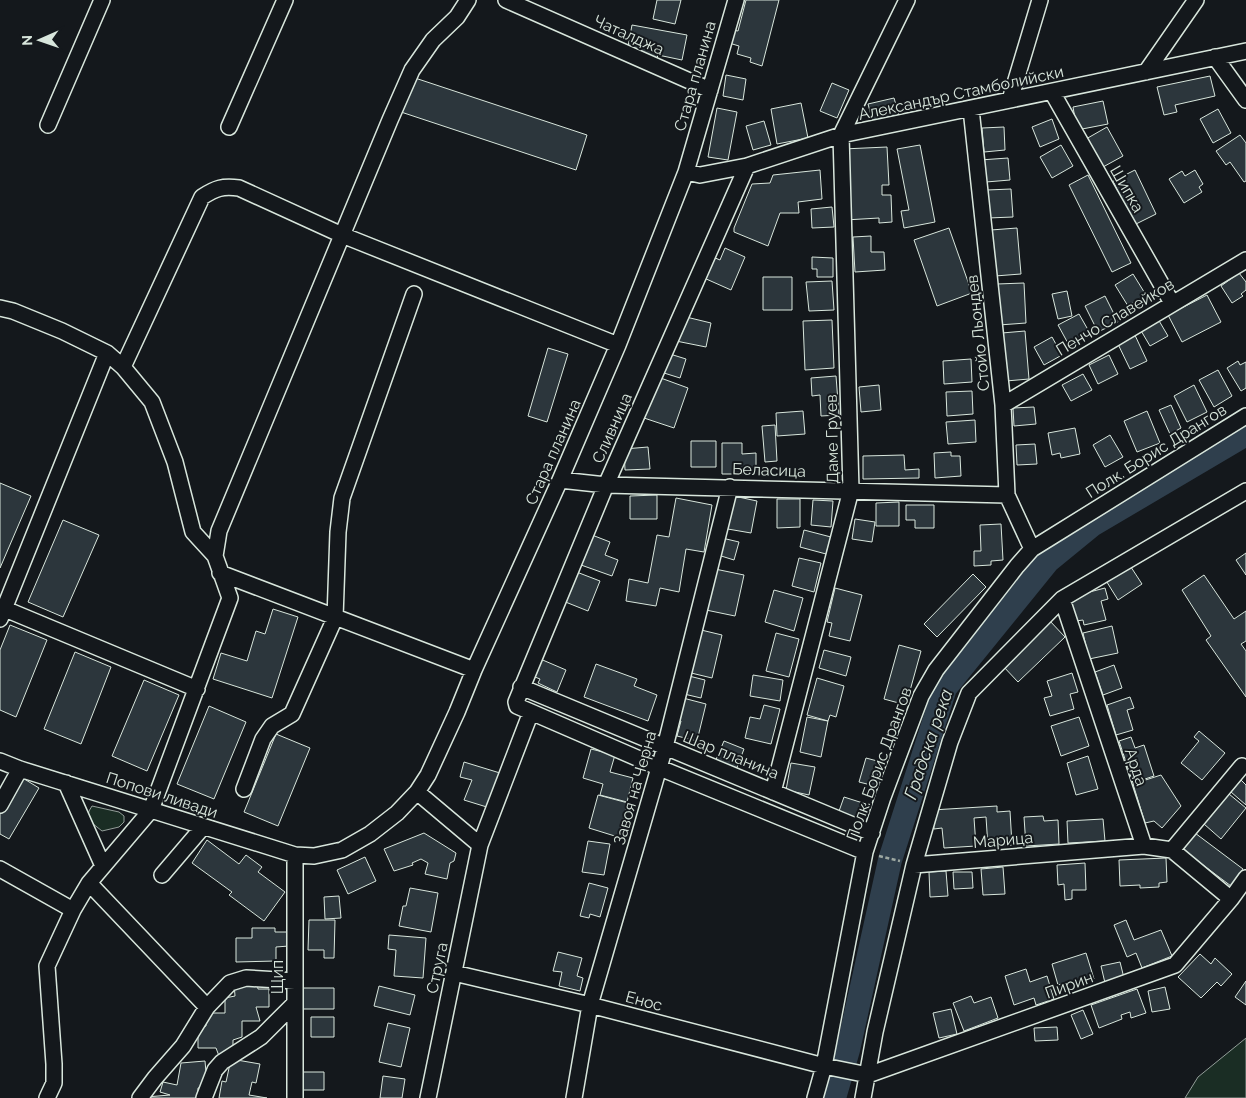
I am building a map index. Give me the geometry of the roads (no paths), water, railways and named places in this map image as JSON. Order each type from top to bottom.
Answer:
[{"type":"street","points":[[48,125],[102,0]]},
{"type":"street","points":[[229,126],[285,0]]},
{"type":"street","points":[[47,1098],[54,1083],[54,1064],[47,966],[73,910],[89,883],[151,810],[230,598],[215,556],[218,531],[412,70],[433,40],[457,17],[468,0]]},
{"type":"street","name":"Чаталджа","points":[[506,0],[710,90]]},
{"type":"street","name":"Стара планина","points":[[314,856],[342,850],[370,834],[397,813],[417,792],[428,775],[560,480],[618,345],[686,172],[736,0]]},
{"type":"street","points":[[841,136],[907,0]]},
{"type":"street","points":[[1010,100],[1040,0]]},
{"type":"street","points":[[1146,72],[1196,0]]},
{"type":"street","name":"Александър Стамболийски","points":[[686,172],[700,175],[747,166],[841,136],[1246,51]]},
{"type":"street","points":[[1216,57],[1246,100]]},
{"type":"street","name":"Шипка","points":[[1052,92],[1172,303]]},
{"type":"street","name":"Стойо Льондев","points":[[971,109],[1003,405],[1007,495],[1032,549]]},
{"type":"street","name":"Даме Груев","points":[[773,792],[851,490],[841,136]]},
{"type":"street","name":"Сливница","points":[[524,709],[516,702],[521,687],[606,485],[747,166]]},
{"type":"street","points":[[123,366],[202,197],[213,190],[225,187],[239,188],[342,235],[618,345]]},
{"type":"street","name":"Пенчо Славейков","points":[[1003,405],[1246,260]]},
{"type":"street","points":[[244,789],[263,739],[272,726],[292,714],[335,618],[338,532],[342,498],[414,294]]},
{"type":"street","points":[[0,308],[13,311],[62,331],[107,353],[123,366],[152,402],[175,462],[193,532],[215,556]]},
{"type":"street","points":[[107,353],[2,614],[197,689]]},
{"type":"street","name":"Полк. Борис Дрангов","points":[[815,1098],[824,1066],[865,852],[883,797],[921,696],[936,670],[1032,549],[1246,416]]},
{"type":"street","name":"Беласица","points":[[560,480],[606,485],[1007,495]]},
{"type":"street","name":"Завоя на Черна","points":[[574,1098],[590,1005],[660,768],[730,487]]},
{"type":"street","points":[[863,1098],[875,1032],[914,865],[950,742],[969,693],[1062,599],[1246,491]]},
{"type":"street","points":[[220,573],[474,670]]},
{"type":"street","name":"Арда","points":[[1062,599],[1144,846]]},
{"type":"street","name":"Шар планина","points":[[521,687],[872,833]]},
{"type":"street","points":[[524,709],[660,768],[865,852]]},
{"type":"street","name":"Струга","points":[[428,1098],[480,845],[524,709]]},
{"type":"street","name":"Попови ливади","points":[[0,761],[20,769],[295,855],[314,856]]},
{"type":"street","points":[[1172,850],[1242,766]]},
{"type":"street","points":[[0,805],[20,769]]},
{"type":"street","points":[[66,783],[103,866]]},
{"type":"street","points":[[417,792],[480,845]]},
{"type":"street","points":[[162,875],[203,827]]},
{"type":"street","points":[[1144,846],[1172,850],[1231,899]]},
{"type":"street","name":"Марица","points":[[914,865],[1144,846]]},
{"type":"street","name":"Щип","points":[[295,855],[295,1098]]},
{"type":"street","points":[[0,869],[73,910]]},
{"type":"street","name":"Пирин","points":[[868,1075],[1175,965],[1231,899],[1246,878]]},
{"type":"street","points":[[89,883],[207,1007]]},
{"type":"street","name":"Енос","points":[[454,973],[590,1005],[824,1066]]},
{"type":"street","points":[[140,1098],[183,1046],[207,1007],[230,982],[246,978],[295,981]]},
{"type":"street","points":[[204,1098],[214,1070],[222,1062],[251,1046],[295,1004]]},
{"type":"street","points":[[824,1066],[868,1075]]},
{"type":"waterway","name":"Градска река","points":[[834,1098],[848,1050],[890,860],[945,688],[1048,561],[1092,525],[1246,434]]}]
